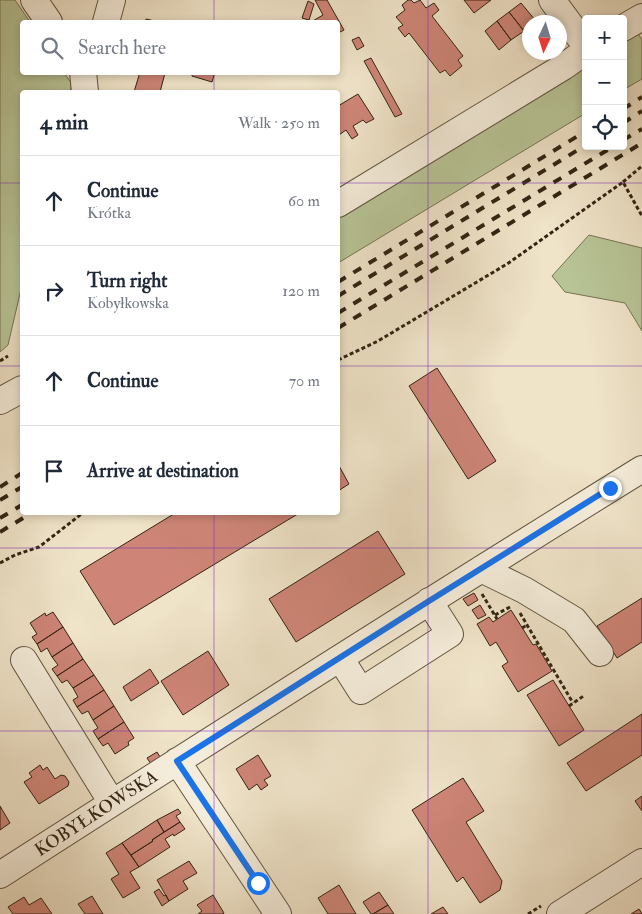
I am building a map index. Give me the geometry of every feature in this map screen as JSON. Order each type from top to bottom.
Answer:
[{"type":"street","points":[[34,0],[48,20]]},
{"type":"street","points":[[107,20],[112,0]]},
{"type":"street","points":[[552,0],[582,41]]},
{"type":"street","points":[[627,26],[642,17]]},
{"type":"street","points":[[340,203],[582,54]]},
{"type":"street","points":[[83,75],[85,90]]},
{"type":"street","points":[[0,401],[20,389]]},
{"type":"street","name":"KOBYŁKOWSKA","points":[[0,875],[481,568],[642,468]]},
{"type":"street","points":[[481,568],[524,590],[574,620],[600,653]]},
{"type":"street","points":[[340,658],[361,691],[450,634],[438,596]]},
{"type":"street","points":[[24,660],[112,803]]},
{"type":"street","points":[[177,761],[278,914]]},
{"type":"street","points":[[560,914],[642,862]]},
{"type":"path","points":[[340,359],[378,341],[507,264],[623,182],[642,166]]},
{"type":"path","points":[[623,182],[642,216]]},
{"type":"path","points":[[0,361],[8,356]]},
{"type":"path","points":[[0,563],[15,555],[39,547],[80,515]]},
{"type":"path","points":[[495,615],[514,604]]},
{"type":"path","points":[[518,611],[573,703]]},
{"type":"path","points":[[522,628],[527,625]]},
{"type":"path","points":[[569,706],[586,695]]},
{"type":"green space","points":[[0,0],[15,0],[29,20],[20,20],[20,75],[65,75],[72,84],[70,90],[20,90],[20,294],[8,345],[0,352]]},
{"type":"green space","points":[[636,30],[642,40],[642,79],[627,88],[627,60],[627,36]]},
{"type":"green space","points":[[582,63],[582,115],[340,262],[340,213]]},
{"type":"green space","points":[[589,235],[642,248],[642,331],[625,303],[565,292],[552,276]]},
{"type":"building","points":[[315,0],[327,0],[338,20],[314,20],[323,15]]},
{"type":"building","points":[[408,0],[414,3],[420,0],[426,8],[434,3],[439,10],[432,16],[463,56],[458,60],[462,66],[450,76],[445,70],[440,73],[409,33],[405,37],[398,28],[403,25],[396,17],[405,10],[402,5]]},
{"type":"building","points":[[464,0],[491,0],[474,13]]},
{"type":"building","points":[[308,1],[314,4],[309,20],[302,18]]},
{"type":"building","points":[[521,3],[531,15],[522,15],[522,28],[509,12]]},
{"type":"building","points":[[509,12],[522,28],[522,32],[511,40],[497,21]]},
{"type":"building","points":[[497,21],[511,40],[499,50],[485,31]]},
{"type":"building","points":[[340,23],[344,30],[340,32]]},
{"type":"building","points":[[359,37],[364,46],[357,50],[352,40]]},
{"type":"building","points":[[371,58],[402,114],[395,117],[364,61]]},
{"type":"building","points":[[139,75],[164,75],[161,90],[135,90]]},
{"type":"building","points":[[192,75],[214,75],[212,82]]},
{"type":"building","points":[[358,94],[374,119],[366,123],[363,120],[353,126],[358,135],[352,139],[346,130],[340,134],[340,105]]},
{"type":"building","points":[[437,368],[496,461],[468,479],[409,386]]},
{"type":"building","points":[[340,468],[349,484],[340,490]]},
{"type":"building","points":[[172,515],[296,515],[114,625],[80,571]]},
{"type":"building","points":[[378,531],[405,574],[296,642],[269,599]]},
{"type":"building","points":[[474,593],[478,600],[468,606],[463,599]]},
{"type":"building","points":[[642,598],[642,642],[617,658],[597,626]]},
{"type":"building","points":[[480,605],[486,615],[478,619],[472,610]]},
{"type":"building","points":[[511,610],[533,645],[536,644],[552,671],[518,692],[502,666],[508,662],[496,642],[490,646],[477,624],[489,617],[493,622]]},
{"type":"building","points":[[53,612],[63,627],[37,644],[32,637],[37,634],[30,623],[45,613],[46,616]]},
{"type":"building","points":[[63,627],[73,643],[52,657],[47,648],[41,652],[37,644]]},
{"type":"building","points":[[73,643],[83,659],[57,676],[52,669],[58,665],[52,657]]},
{"type":"building","points":[[208,651],[229,685],[183,715],[161,681]]},
{"type":"building","points":[[83,659],[94,675],[73,688],[67,680],[62,683],[57,676]]},
{"type":"building","points":[[150,669],[159,683],[131,701],[123,687]]},
{"type":"building","points":[[94,675],[104,690],[77,707],[73,700],[78,697],[73,688]]},
{"type":"building","points":[[553,680],[584,730],[559,746],[527,695]]},
{"type":"building","points":[[104,690],[114,706],[93,720],[88,711],[82,714],[77,707]]},
{"type":"building","points":[[114,706],[124,722],[98,739],[93,731],[98,728],[93,720]]},
{"type":"building","points":[[642,714],[642,755],[586,791],[567,763]]},
{"type":"building","points":[[124,722],[134,738],[128,742],[129,745],[115,754],[108,743],[103,746],[98,739]]},
{"type":"building","points":[[157,752],[160,757],[151,764],[147,758]]},
{"type":"building","points":[[258,755],[271,776],[264,780],[268,785],[261,790],[257,784],[249,790],[236,769]]},
{"type":"building","points":[[40,765],[43,770],[47,767],[55,779],[61,775],[65,776],[69,782],[68,786],[39,804],[24,782],[32,777],[29,773]]},
{"type":"building","points":[[463,778],[484,811],[466,822],[502,881],[500,890],[480,903],[463,877],[457,882],[412,810]]},
{"type":"building","points":[[642,796],[642,811],[635,801]]},
{"type":"building","points":[[0,806],[10,823],[0,830]]},
{"type":"building","points":[[178,809],[181,813],[176,816],[180,822],[164,832],[157,820]]},
{"type":"building","points":[[157,820],[164,832],[131,855],[122,843]]},
{"type":"building","points":[[180,822],[185,829],[165,839],[170,847],[139,867],[131,855]]},
{"type":"building","points":[[122,843],[139,867],[130,872],[140,888],[123,898],[111,879],[119,874],[106,853]]},
{"type":"building","points":[[189,861],[197,873],[183,881],[188,889],[169,901],[157,880]]},
{"type":"building","points":[[339,885],[356,914],[328,914],[318,898]]},
{"type":"building","points":[[159,889],[164,896],[166,895],[169,901],[162,906],[154,892]]},
{"type":"building","points":[[379,892],[388,905],[371,914],[363,902]]},
{"type":"building","points":[[213,895],[224,913],[198,914],[202,911],[197,905]]},
{"type":"building","points":[[92,896],[103,914],[85,914],[78,904]]},
{"type":"building","points":[[24,897],[29,905],[41,898],[52,914],[13,914],[8,907]]},
{"type":"building","points":[[388,905],[394,914],[373,914]]},
{"type":"building","points":[[443,907],[448,914],[431,914]]},
{"type":"building","points":[[639,909],[642,914],[631,914]]},
{"type":"railway","points":[[627,106],[642,97]]},
{"type":"railway","points":[[627,120],[642,111]]},
{"type":"railway","points":[[627,138],[642,129]]},
{"type":"railway","points":[[340,281],[582,133]]},
{"type":"railway","points":[[340,327],[642,143]]},
{"type":"railway","points":[[340,295],[582,147]]},
{"type":"railway","points":[[340,312],[607,150]]},
{"type":"railway","points":[[0,487],[20,474]]},
{"type":"railway","points":[[0,500],[20,488]]},
{"type":"railway","points":[[0,518],[20,506]]},
{"type":"railway","points":[[0,532],[28,515]]},
{"type":"route","points":[[258,883],[177,761],[610,488]]}]
